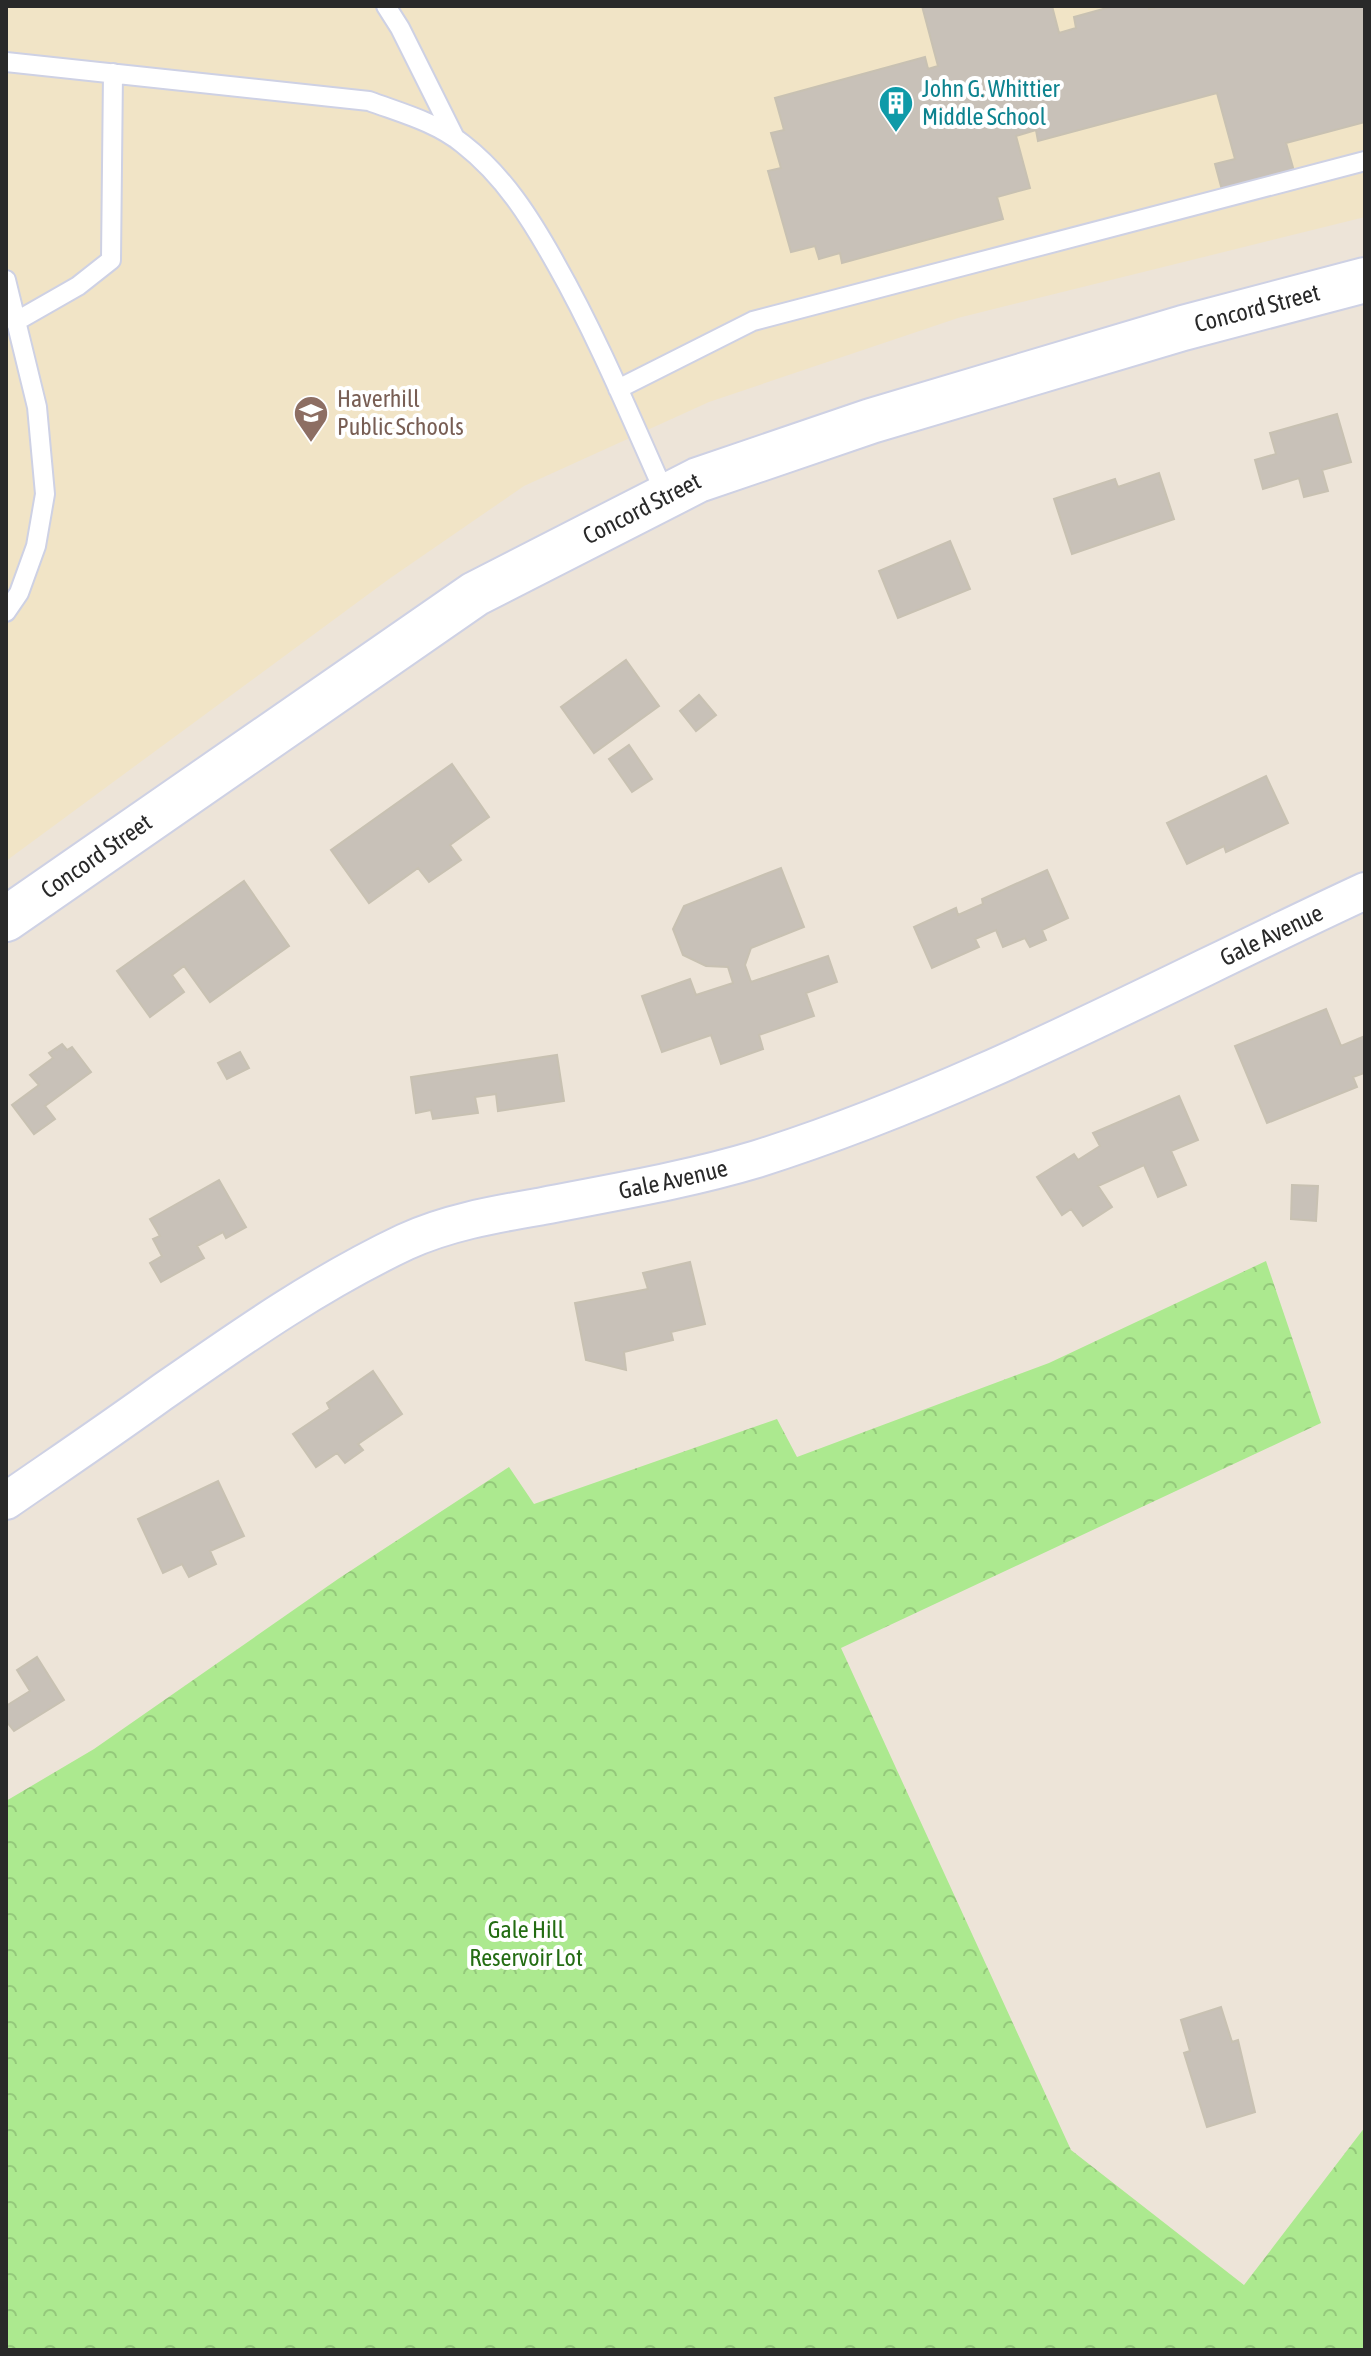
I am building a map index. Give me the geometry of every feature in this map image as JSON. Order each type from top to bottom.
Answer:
[{"type":"main road","name":"Concord Street","points":[[6,919],[475,594],[698,480],[871,421],[1183,328],[1365,280]]},
{"type":"street","name":"Gale Avenue","points":[[8,1497],[268,1318],[409,1240],[503,1213],[671,1181],[754,1160],[865,1122],[965,1081],[1095,1021],[1365,891]]},
{"type":"lane","points":[[386,6],[455,138]]},
{"type":"lane","points":[[6,62],[369,101],[426,122],[455,138],[494,173],[531,219],[586,316],[666,496]]},
{"type":"lane","points":[[11,314],[78,286],[111,260],[113,73]]},
{"type":"lane","points":[[618,389],[753,321],[1365,161]]},
{"type":"lane","points":[[6,280],[11,314],[37,407],[45,494],[36,546],[19,593],[6,612]]},
{"type":"shaded area","name":"Haverhill Public Schools","points":[[6,6],[1365,6],[1365,217],[958,318],[709,402],[524,486],[389,579],[6,861]]},
{"type":"green space","name":"Gale Hill Reservoir Lot","points":[[1266,1261],[1321,1423],[841,1648],[1071,2150],[1244,2285],[1365,2127],[1365,2350],[6,2350],[6,1801],[94,1749],[338,1579],[509,1467],[534,1504],[777,1419],[797,1457],[1049,1363]]},
{"type":"building","name":"John G. Whittier Middle School","points":[[922,6],[1052,6],[1059,33],[1076,28],[1074,17],[1114,6],[1148,6],[1149,9],[1161,6],[1365,6],[1365,122],[1286,143],[1294,171],[1222,190],[1215,164],[1235,159],[1217,93],[1038,141],[1036,130],[1016,136],[1030,188],[997,197],[1003,219],[842,263],[840,253],[819,259],[815,246],[791,252],[768,171],[781,168],[771,133],[784,130],[775,98],[925,57],[928,69],[938,66]]},
{"type":"building","points":[[1337,414],[1351,462],[1322,470],[1328,491],[1304,497],[1299,478],[1263,489],[1255,460],[1276,454],[1270,433]]},
{"type":"building","points":[[1159,473],[1174,519],[1072,554],[1054,499],[1115,479],[1118,487]]},
{"type":"building","points":[[950,541],[970,589],[898,618],[879,571]]},
{"type":"building","points":[[626,660],[659,706],[594,753],[561,707]]},
{"type":"building","points":[[699,695],[716,715],[696,731],[680,711]]},
{"type":"building","points":[[629,745],[652,779],[632,792],[609,759]]},
{"type":"building","points":[[452,764],[489,817],[450,845],[461,860],[429,882],[418,868],[369,903],[331,850]]},
{"type":"building","points":[[1266,776],[1288,823],[1226,852],[1224,846],[1187,864],[1167,823]]},
{"type":"building","points":[[781,868],[804,927],[751,948],[745,965],[751,982],[828,956],[837,982],[806,993],[814,1016],[759,1035],[763,1049],[721,1064],[711,1035],[662,1052],[642,996],[690,979],[696,995],[733,983],[728,967],[706,966],[683,955],[673,929],[684,906]]},
{"type":"building","points":[[1047,870],[1068,918],[1042,930],[1046,940],[1030,947],[1025,938],[1003,947],[996,930],[975,939],[979,947],[932,968],[914,927],[956,908],[958,915],[983,904],[982,899]]},
{"type":"building","points":[[244,881],[289,946],[210,1002],[184,966],[172,975],[184,992],[150,1017],[117,971]]},
{"type":"building","points":[[1326,1009],[1341,1046],[1365,1036],[1365,1075],[1353,1077],[1357,1087],[1267,1123],[1235,1046]]},
{"type":"building","points":[[62,1044],[67,1050],[72,1047],[91,1072],[45,1106],[55,1119],[34,1134],[12,1105],[39,1085],[30,1075],[53,1058],[49,1053]]},
{"type":"building","points":[[240,1052],[249,1068],[227,1079],[218,1063]]},
{"type":"building","points":[[557,1055],[564,1101],[498,1111],[496,1094],[475,1097],[478,1113],[433,1119],[431,1110],[416,1113],[411,1077]]},
{"type":"building","points":[[1179,1096],[1198,1140],[1171,1151],[1186,1185],[1158,1197],[1144,1165],[1098,1186],[1112,1207],[1083,1226],[1071,1209],[1062,1215],[1037,1177],[1074,1154],[1078,1160],[1100,1146],[1093,1133]]},
{"type":"building","points":[[219,1180],[246,1227],[226,1238],[223,1232],[197,1246],[204,1258],[161,1282],[150,1263],[162,1256],[153,1239],[160,1236],[150,1219]]},
{"type":"building","points":[[1292,1185],[1318,1186],[1316,1221],[1291,1219]]},
{"type":"building","points":[[690,1262],[705,1324],[671,1332],[673,1340],[624,1352],[626,1370],[586,1360],[575,1303],[648,1289],[643,1273]]},
{"type":"building","points":[[373,1371],[402,1414],[358,1444],[363,1450],[345,1463],[337,1453],[316,1467],[293,1434],[330,1409],[327,1403]]},
{"type":"building","points":[[218,1481],[244,1536],[210,1551],[216,1564],[189,1577],[182,1564],[163,1573],[138,1519]]},
{"type":"building","points":[[37,1657],[64,1700],[14,1731],[6,1721],[6,1706],[30,1691],[17,1670]]},
{"type":"building","points":[[1221,2007],[1232,2042],[1238,2040],[1255,2112],[1207,2127],[1184,2053],[1190,2051],[1181,2020]]},
{"type":"place","name":"John G. Whittier Middle School","points":[[896,134]]},
{"type":"place","name":"Haverhill Public Schools","points":[[311,444]]}]
